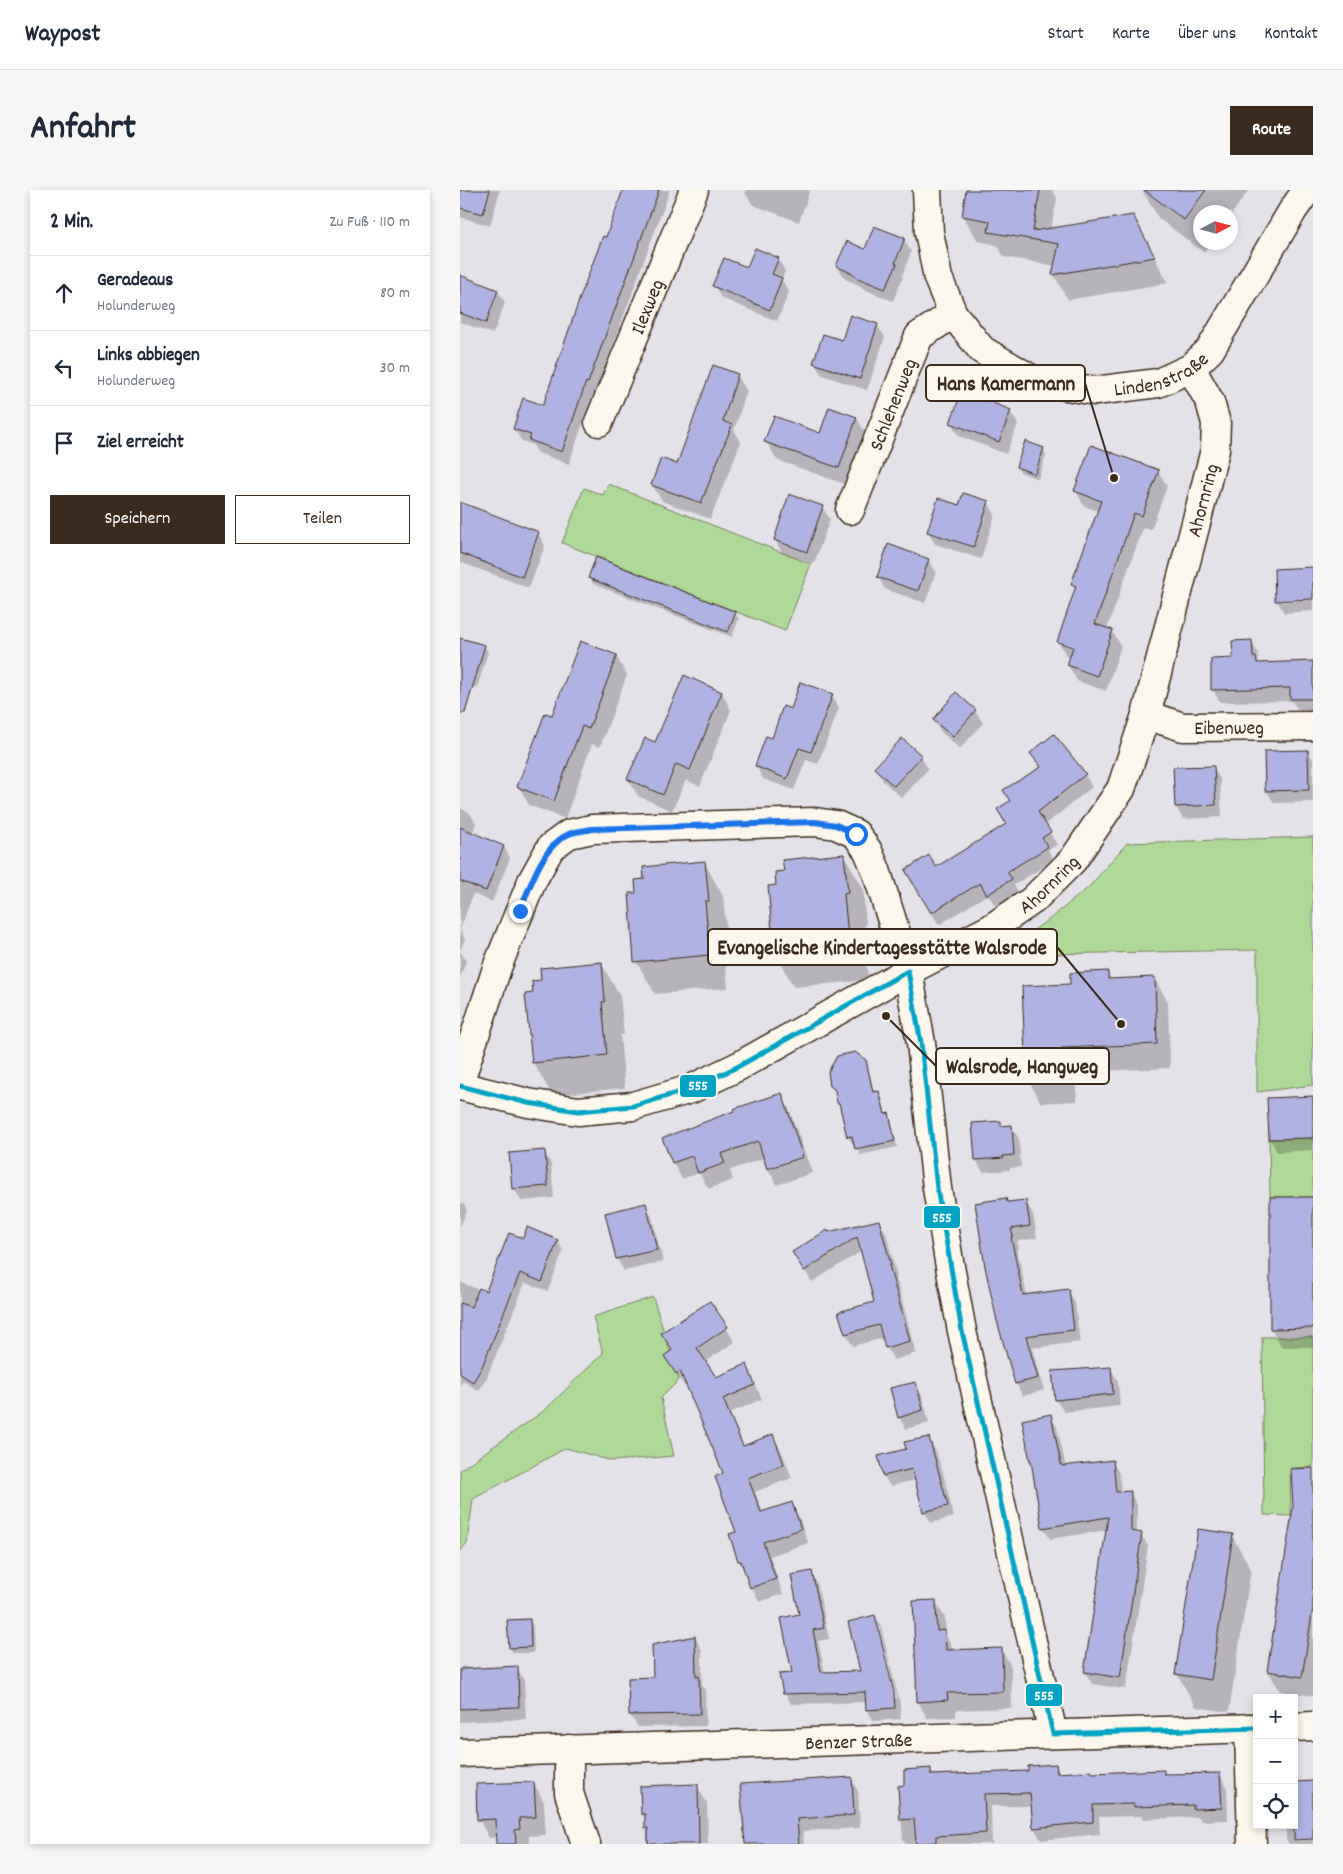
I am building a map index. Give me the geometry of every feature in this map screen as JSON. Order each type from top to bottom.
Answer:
[{"type":"street","name":"Ilexweg","points":[[598,422],[694,190]]},
{"type":"street","name":"Lindenstraße","points":[[927,190],[929,232],[938,278],[953,314],[982,350],[1033,380],[1095,391],[1158,383],[1191,368],[1210,350],[1293,210],[1307,190]]},
{"type":"street","name":"Schlehenweg","points":[[850,510],[919,336],[953,314]]},
{"type":"street","name":"Ahornring","points":[[460,1086],[528,1103],[578,1111],[633,1106],[691,1089],[739,1066],[908,971],[997,924],[1033,900],[1073,860],[1121,789],[1146,715],[1215,450],[1216,423],[1210,402],[1191,368]]},
{"type":"street","name":"Eibenweg","points":[[1146,715],[1183,727],[1313,726]]},
{"type":"street","points":[[460,1081],[498,965],[532,881],[551,847],[569,834],[592,829],[815,822],[841,827],[856,834],[868,852],[876,870],[908,971],[921,1043],[937,1188],[962,1331],[1053,1734]]},
{"type":"street","points":[[1298,1727],[1313,1726]]},
{"type":"street","points":[[1252,1844],[1253,1728]]},
{"type":"street","name":"Benzer Straße","points":[[460,1752],[1253,1728]]},
{"type":"street","points":[[569,1749],[569,1793],[586,1844]]},
{"type":"green space","points":[[608,484],[811,564],[785,631],[562,543],[584,488],[603,495]]},
{"type":"green space","points":[[1313,837],[1313,1085],[1257,1092],[1257,950],[998,955],[1051,918],[1089,887],[1127,843]]},
{"type":"green space","points":[[1313,1138],[1313,1197],[1270,1197],[1269,1139]]},
{"type":"green space","points":[[653,1297],[679,1380],[661,1398],[674,1456],[612,1461],[566,1448],[473,1499],[467,1543],[460,1551],[460,1470],[545,1410],[603,1353],[593,1317]]},
{"type":"green space","points":[[1262,1337],[1313,1337],[1313,1467],[1290,1468],[1291,1516],[1264,1515]]},
{"type":"building","points":[[460,190],[490,190],[483,214],[460,208]]},
{"type":"building","points":[[623,190],[659,190],[588,383],[586,382],[562,452],[529,440],[531,435],[513,429],[523,398],[543,405],[583,289],[603,236],[606,237]]},
{"type":"building","points":[[966,190],[1040,190],[1033,231],[1133,215],[1155,257],[1052,275],[1059,244],[988,232],[990,221],[962,216]]},
{"type":"building","points":[[1144,190],[1206,190],[1195,205],[1193,205],[1184,220]]},
{"type":"building","points":[[874,226],[905,238],[895,263],[897,264],[885,289],[855,277],[855,275],[836,266],[847,241],[865,249]]},
{"type":"building","points":[[755,248],[779,258],[772,274],[782,278],[770,310],[712,286],[724,258],[747,267]]},
{"type":"building","points":[[460,275],[498,290],[486,323],[460,313]]},
{"type":"building","points":[[850,315],[878,324],[860,379],[813,363],[823,334],[842,340]]},
{"type":"building","points":[[713,365],[738,374],[723,421],[732,425],[701,503],[651,485],[661,458],[677,464]]},
{"type":"building","points":[[962,391],[1011,410],[999,442],[950,423]]},
{"type":"building","points":[[829,407],[857,417],[839,468],[764,442],[774,416],[820,433]]},
{"type":"building","points":[[1025,441],[1044,448],[1035,474],[1016,467]]},
{"type":"building","points":[[1091,445],[1159,470],[1142,516],[1134,513],[1095,624],[1113,630],[1097,676],[1067,665],[1073,647],[1057,642],[1076,586],[1071,584],[1101,501],[1074,491]]},
{"type":"building","points":[[963,493],[989,501],[974,547],[927,532],[938,498],[959,505]]},
{"type":"building","points":[[789,494],[823,506],[807,552],[774,540]]},
{"type":"building","points":[[460,502],[539,532],[522,577],[460,553]]},
{"type":"building","points":[[888,544],[929,559],[918,591],[877,577]]},
{"type":"building","points":[[596,557],[736,612],[728,632],[588,578]]},
{"type":"building","points":[[1313,567],[1313,599],[1275,601],[1274,569]]},
{"type":"building","points":[[460,638],[485,645],[465,713],[460,713]]},
{"type":"building","points":[[1252,640],[1253,657],[1256,657],[1257,663],[1313,661],[1313,699],[1290,699],[1290,688],[1211,690],[1211,659],[1233,658],[1232,641]]},
{"type":"building","points":[[580,641],[617,655],[589,729],[582,726],[554,801],[517,787],[545,713],[552,715]]},
{"type":"building","points":[[684,675],[722,692],[690,770],[676,764],[663,795],[627,779],[645,738],[655,742]]},
{"type":"building","points":[[800,682],[833,694],[811,752],[799,748],[787,779],[755,766],[766,736],[772,738],[783,706],[791,709]]},
{"type":"building","points":[[956,692],[976,710],[953,737],[933,720]]},
{"type":"building","points":[[1054,734],[1086,774],[1038,812],[1051,832],[1042,838],[1048,847],[1007,872],[1012,879],[987,895],[980,883],[931,913],[905,870],[929,855],[936,867],[1006,824],[997,809],[1010,801],[1003,790],[1041,767],[1030,753]]},
{"type":"building","points":[[902,738],[922,756],[894,786],[874,768]]},
{"type":"building","points":[[1308,750],[1309,790],[1265,791],[1264,751]]},
{"type":"building","points":[[1214,766],[1216,805],[1175,807],[1173,767]]},
{"type":"building","points":[[460,827],[504,846],[486,891],[460,881]]},
{"type":"building","points":[[844,854],[848,893],[844,894],[849,947],[774,954],[768,886],[776,885],[775,872],[784,871],[782,860]]},
{"type":"building","points":[[705,861],[709,901],[705,901],[710,955],[634,962],[629,893],[636,893],[635,880],[644,879],[643,867]]},
{"type":"building","points":[[602,962],[605,1002],[602,1002],[607,1055],[532,1063],[525,994],[533,993],[532,981],[541,980],[540,968]]},
{"type":"building","points":[[1108,971],[1108,979],[1155,977],[1157,1044],[1062,1048],[1063,1077],[1026,1079],[1022,986],[1070,984],[1070,973]]},
{"type":"building","points":[[855,1052],[866,1060],[873,1092],[879,1091],[885,1114],[889,1113],[895,1141],[855,1149],[852,1136],[847,1137],[835,1090],[830,1086],[828,1072],[837,1056]]},
{"type":"building","points":[[782,1093],[803,1157],[767,1169],[758,1141],[721,1154],[725,1163],[698,1173],[692,1156],[672,1163],[662,1138],[734,1111],[733,1109]]},
{"type":"building","points":[[1313,1096],[1313,1138],[1269,1139],[1267,1098]]},
{"type":"building","points":[[1001,1121],[1001,1126],[1012,1125],[1014,1155],[1003,1156],[1004,1158],[975,1160],[972,1123]]},
{"type":"building","points":[[545,1150],[548,1186],[512,1189],[509,1153]]},
{"type":"building","points":[[1270,1197],[1313,1197],[1313,1328],[1270,1329]]},
{"type":"building","points":[[1006,1198],[1007,1202],[1026,1200],[1030,1226],[1011,1229],[1023,1295],[1069,1289],[1074,1330],[1026,1336],[1038,1378],[1015,1384],[997,1321],[985,1267],[975,1203]]},
{"type":"building","points":[[646,1203],[657,1250],[616,1259],[605,1213]]},
{"type":"building","points":[[879,1220],[910,1341],[885,1348],[879,1325],[845,1334],[838,1312],[874,1302],[857,1237],[804,1271],[792,1252],[827,1230],[828,1232]]},
{"type":"building","points":[[527,1227],[558,1240],[542,1282],[520,1273],[482,1367],[473,1382],[460,1374],[460,1303],[471,1307],[479,1288],[486,1291],[509,1233],[523,1238]]},
{"type":"building","points":[[710,1301],[728,1327],[697,1348],[716,1377],[747,1364],[755,1385],[723,1399],[743,1446],[773,1434],[784,1464],[748,1478],[761,1512],[792,1502],[801,1529],[763,1542],[776,1579],[750,1588],[729,1534],[736,1532],[715,1477],[723,1473],[680,1371],[676,1374],[664,1356],[672,1350],[661,1333]]},
{"type":"building","points":[[1111,1367],[1113,1394],[1055,1400],[1052,1371]]},
{"type":"building","points":[[916,1382],[923,1410],[898,1418],[890,1388]]},
{"type":"building","points":[[1051,1414],[1062,1466],[1113,1460],[1116,1492],[1131,1491],[1131,1531],[1142,1533],[1120,1678],[1084,1672],[1108,1517],[1042,1528],[1022,1420]]},
{"type":"building","points":[[929,1437],[948,1506],[923,1512],[912,1469],[883,1476],[878,1456],[906,1449],[904,1442]]},
{"type":"building","points":[[1313,1468],[1313,1608],[1302,1677],[1267,1671],[1293,1507],[1291,1469]]},
{"type":"building","points":[[1198,1529],[1233,1534],[1211,1680],[1175,1674]]},
{"type":"building","points":[[812,1571],[824,1628],[813,1630],[821,1672],[860,1671],[848,1622],[875,1615],[894,1692],[895,1708],[866,1710],[865,1692],[783,1694],[779,1674],[792,1673],[781,1618],[799,1614],[791,1575]]},
{"type":"building","points":[[936,1600],[937,1631],[945,1630],[946,1650],[1002,1648],[1003,1692],[947,1693],[948,1700],[917,1702],[913,1601]]},
{"type":"building","points":[[530,1619],[531,1647],[509,1648],[507,1620]]},
{"type":"building","points":[[695,1636],[696,1676],[699,1676],[700,1714],[629,1715],[628,1678],[653,1677],[652,1645]]},
{"type":"building","points":[[518,1666],[519,1707],[460,1709],[460,1669]]},
{"type":"building","points":[[1056,1764],[1057,1773],[1164,1770],[1164,1774],[1220,1773],[1222,1808],[1193,1809],[1193,1805],[1134,1807],[1134,1804],[1093,1805],[1093,1822],[1033,1828],[1030,1793],[984,1794],[986,1833],[936,1836],[936,1842],[916,1844],[914,1819],[900,1820],[898,1786],[904,1785],[904,1770],[931,1768],[931,1775],[1028,1771],[1028,1766]]},
{"type":"building","points":[[852,1777],[854,1815],[797,1819],[799,1844],[745,1844],[740,1784]]},
{"type":"building","points":[[1313,1781],[1313,1839],[1294,1840],[1294,1829],[1298,1829],[1298,1782]]},
{"type":"building","points":[[534,1782],[536,1817],[519,1818],[520,1829],[515,1830],[516,1844],[496,1844],[495,1819],[477,1820],[476,1784]]},
{"type":"building","points":[[698,1784],[699,1844],[648,1844],[648,1828],[645,1828],[645,1814],[641,1814],[640,1786]]},
{"type":"transit line","name":"555","points":[[460,1086],[528,1103],[578,1111],[633,1106],[691,1089],[739,1066],[908,971],[921,1043],[937,1188],[962,1331],[1053,1734],[1253,1728]]},
{"type":"place","name":"Hans Kamermann","points":[[1114,478]]},
{"type":"place","name":"Walsrode, Hangweg","points":[[886,1016]]},
{"type":"place","name":"Evangelische Kindertagesstätte Walsrode","points":[[1121,1024]]},
{"type":"route","points":[[520,911],[532,881],[551,847],[569,834],[592,829],[815,822],[836,825],[856,834]]}]
